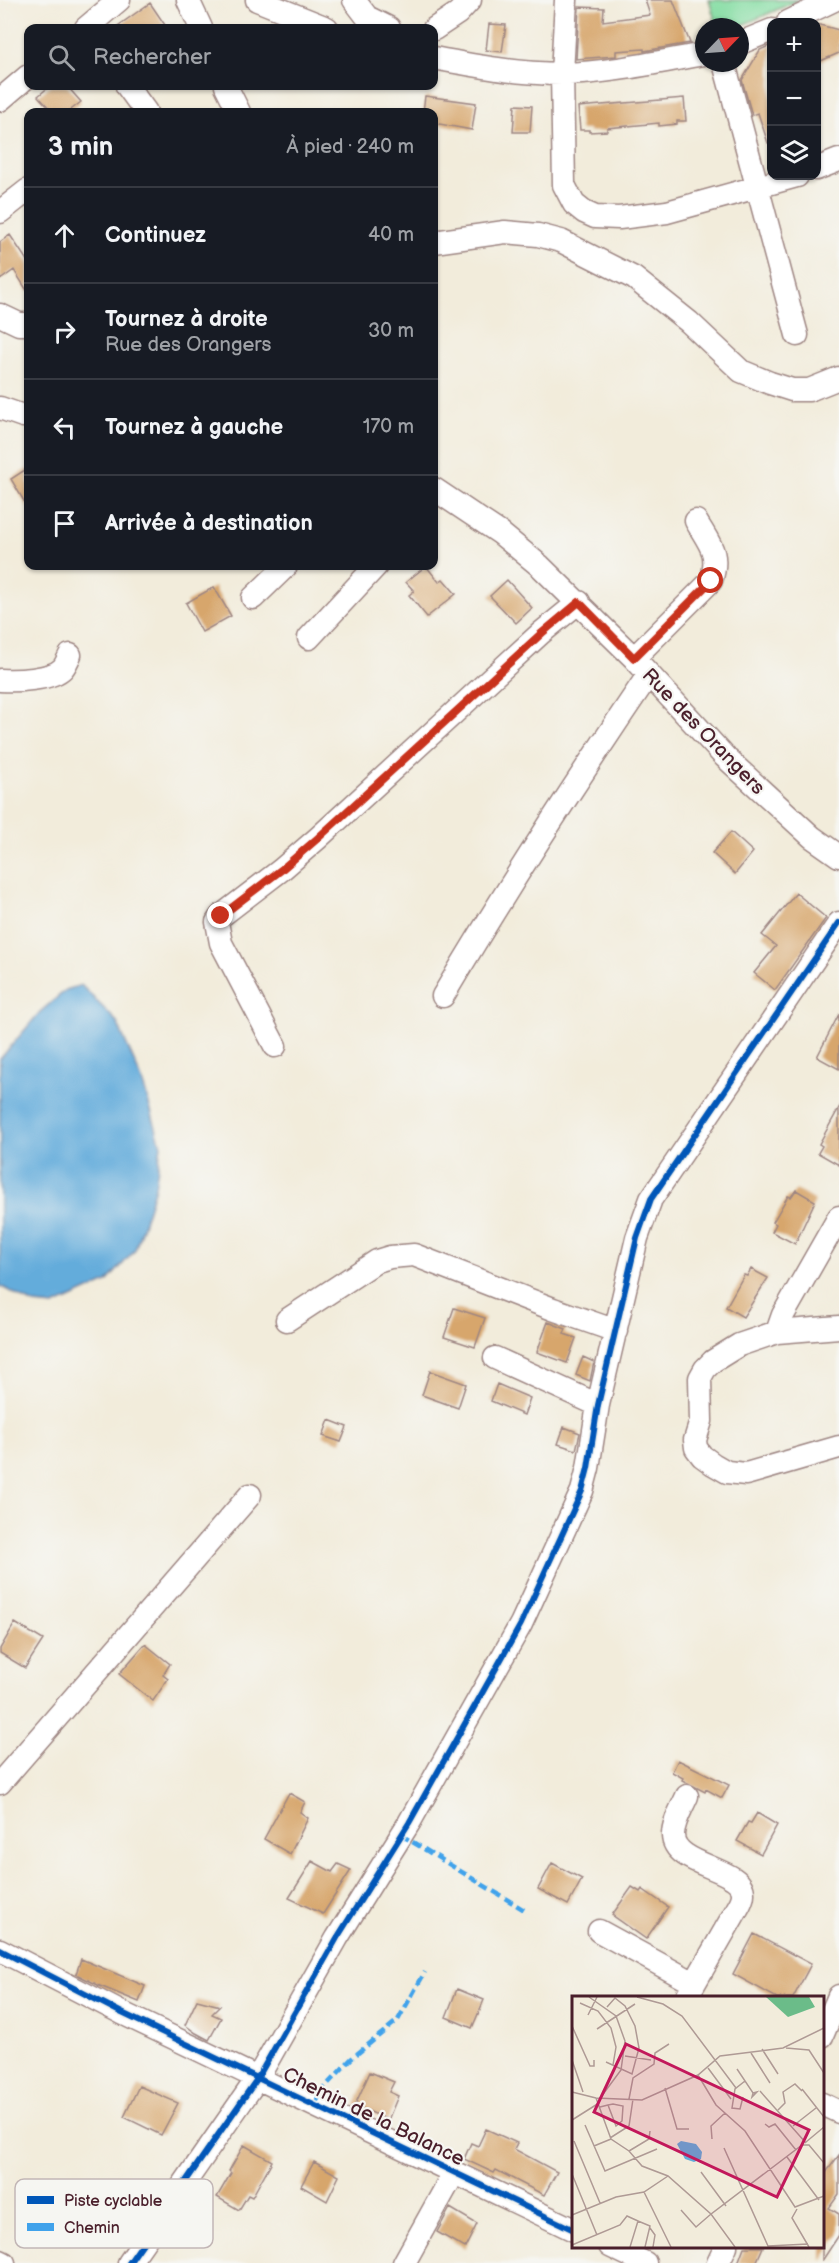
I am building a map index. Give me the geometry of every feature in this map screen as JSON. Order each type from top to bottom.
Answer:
[{"type":"street","points":[[188,0],[199,24]]},
{"type":"street","points":[[257,0],[317,24]]},
{"type":"street","points":[[354,0],[367,17],[381,24]]},
{"type":"street","points":[[438,26],[458,13],[470,0]]},
{"type":"street","points":[[566,0],[562,74],[564,185],[574,204],[584,212],[596,217],[619,218],[667,212],[783,180]]},
{"type":"street","points":[[796,18],[834,0]]},
{"type":"street","points":[[90,24],[112,2]]},
{"type":"street","points":[[749,39],[767,32]]},
{"type":"street","points":[[438,59],[505,70],[562,74],[634,66],[695,56]]},
{"type":"street","points":[[726,72],[797,335]]},
{"type":"street","points":[[0,100],[24,79]]},
{"type":"street","points":[[228,90],[237,108]]},
{"type":"street","points":[[821,167],[839,160]]},
{"type":"street","points":[[0,212],[24,193]]},
{"type":"street","points":[[438,241],[506,232],[538,235],[561,241],[634,278],[689,322],[741,371],[792,390],[809,390],[839,378]]},
{"type":"street","points":[[0,315],[24,324]]},
{"type":"street","points":[[0,408],[24,416]]},
{"type":"street","name":"Rue des Orangers","points":[[438,497],[500,532],[540,566],[579,602],[641,666],[724,757],[812,837],[839,856]]},
{"type":"street","points":[[443,996],[486,922],[574,784],[641,666],[711,581],[716,565],[714,550],[696,521]]},
{"type":"street","points":[[253,598],[282,570]]},
{"type":"street","points":[[309,638],[372,570]]},
{"type":"street","points":[[275,1046],[221,943],[217,922],[221,916],[318,838],[533,640],[579,602]]},
{"type":"street","points":[[0,680],[22,680],[52,674],[62,670],[70,655]]},
{"type":"street","points":[[187,2179],[257,2079],[337,1938],[409,1823],[521,1624],[582,1491],[598,1405],[637,1238],[651,1199],[839,923]]},
{"type":"street","points":[[777,1332],[783,1315],[839,1217]]},
{"type":"street","points":[[287,1320],[377,1261],[390,1257],[414,1255],[616,1331]]},
{"type":"street","points":[[839,1327],[777,1332],[739,1345],[705,1369],[700,1378],[702,1408],[701,1421],[696,1432],[696,1448],[702,1456],[727,1472],[746,1474],[839,1448]]},
{"type":"street","points":[[495,1358],[598,1405]]},
{"type":"street","points":[[0,1783],[250,1495]]},
{"type":"street","points":[[600,1931],[690,1990],[740,1904],[744,1891],[735,1880],[688,1857],[676,1846],[673,1837],[674,1824],[687,1796]]},
{"type":"street","name":"Chemin de la Balance","points":[[0,1950],[257,2079],[572,2229]]},
{"type":"street","points":[[824,2031],[839,1996]]},
{"type":"street","points":[[824,2105],[839,2112]]},
{"type":"street","points":[[404,2263],[454,2173]]},
{"type":"street","points":[[129,2263],[139,2248]]},
{"type":"street","points":[[612,2248],[645,2263]]},
{"type":"street","points":[[718,2263],[726,2248]]},
{"type":"green space","points":[[709,0],[799,0],[749,22],[749,18],[714,18]]},
{"type":"water","points":[[81,985],[117,1022],[142,1080],[161,1145],[155,1187],[135,1250],[107,1282],[54,1306],[34,1304],[0,1286],[0,1059],[40,1012],[66,990]]},
{"type":"building","points":[[645,0],[673,0],[690,43],[644,51],[644,49],[616,51],[616,56],[576,59],[579,7],[604,8],[603,21],[650,15]]},
{"type":"building","points":[[150,3],[164,24],[121,24]]},
{"type":"building","points":[[489,24],[506,25],[502,52],[486,50]]},
{"type":"building","points":[[821,25],[839,30],[839,53],[821,61]]},
{"type":"building","points":[[767,47],[767,140],[758,113],[752,115],[742,80],[749,72],[760,50]]},
{"type":"building","points":[[45,90],[70,90],[81,102],[73,108],[49,108],[38,96]]},
{"type":"building","points":[[425,96],[476,103],[472,130],[438,124],[438,108],[424,108]]},
{"type":"building","points":[[684,98],[686,121],[677,121],[677,124],[659,126],[659,123],[607,128],[607,131],[580,130],[578,107]]},
{"type":"building","points":[[515,105],[532,106],[530,132],[513,132]]},
{"type":"building","points":[[10,235],[24,256],[24,286],[14,270],[0,280],[0,242]]},
{"type":"building","points":[[24,471],[24,501],[11,479]]},
{"type":"building","points":[[421,570],[429,570],[439,582],[443,579],[456,594],[427,617],[409,595],[414,591],[406,582]]},
{"type":"building","points":[[507,580],[532,608],[516,623],[490,596]]},
{"type":"building","points":[[214,587],[231,616],[202,632],[186,603]]},
{"type":"building","points":[[731,832],[753,852],[735,874],[712,853]]},
{"type":"building","points":[[796,893],[826,918],[775,990],[754,973],[776,946],[762,935]]},
{"type":"building","points":[[839,1014],[839,1069],[817,1057]]},
{"type":"building","points":[[839,1108],[839,1165],[818,1153],[822,1146],[819,1144]]},
{"type":"building","points":[[796,1190],[815,1201],[795,1244],[772,1232],[776,1224],[773,1222],[788,1196],[791,1197]]},
{"type":"building","points":[[751,1269],[768,1278],[743,1317],[726,1307],[744,1275],[747,1276]]},
{"type":"building","points":[[454,1308],[485,1318],[475,1347],[444,1337]]},
{"type":"building","points":[[548,1322],[566,1329],[564,1334],[576,1338],[567,1363],[537,1352]]},
{"type":"building","points":[[583,1357],[594,1362],[590,1381],[576,1375]]},
{"type":"building","points":[[430,1371],[466,1384],[458,1408],[422,1395]]},
{"type":"building","points":[[497,1384],[530,1398],[524,1415],[491,1401]]},
{"type":"building","points":[[329,1420],[347,1427],[341,1442],[323,1436]]},
{"type":"building","points":[[564,1427],[580,1433],[576,1450],[558,1444]]},
{"type":"building","points":[[15,1623],[43,1640],[25,1668],[0,1653]]},
{"type":"building","points":[[145,1644],[170,1664],[163,1675],[168,1679],[153,1701],[119,1674]]},
{"type":"building","points":[[678,1760],[729,1785],[722,1798],[706,1789],[705,1792],[672,1772]]},
{"type":"building","points":[[289,1793],[305,1802],[300,1812],[308,1818],[290,1854],[264,1839]]},
{"type":"building","points":[[757,1813],[777,1825],[761,1854],[737,1841],[748,1822],[751,1823]]},
{"type":"building","points":[[312,1861],[332,1872],[338,1864],[351,1870],[323,1914],[289,1898]]},
{"type":"building","points":[[552,1863],[582,1879],[568,1905],[538,1889]]},
{"type":"building","points":[[632,1887],[640,1892],[642,1889],[668,1907],[646,1939],[612,1915]]},
{"type":"building","points":[[754,1934],[811,1964],[794,1996],[773,1996],[733,1974]]},
{"type":"building","points":[[81,1959],[145,1986],[139,2002],[76,1974]]},
{"type":"building","points":[[457,1989],[484,2000],[472,2028],[446,2017]]},
{"type":"building","points":[[197,2000],[220,2006],[212,2014],[221,2018],[209,2040],[185,2025]]},
{"type":"building","points":[[370,2072],[394,2082],[389,2092],[398,2096],[388,2120],[355,2105]]},
{"type":"building","points":[[139,2086],[178,2103],[161,2135],[124,2117]]},
{"type":"building","points":[[486,2129],[517,2143],[514,2149],[557,2172],[544,2195],[496,2170],[494,2173],[464,2159],[471,2143],[478,2146]]},
{"type":"building","points":[[244,2145],[272,2161],[252,2197],[248,2195],[239,2210],[217,2197]]},
{"type":"building","points":[[839,2155],[839,2194],[829,2208],[839,2214],[839,2235],[822,2261],[822,2248],[824,2248],[824,2175]]},
{"type":"building","points":[[314,2162],[339,2176],[327,2201],[301,2186]]},
{"type":"building","points":[[450,2208],[477,2224],[465,2248],[437,2232]]},
{"type":"building","points":[[744,2248],[763,2248],[756,2263],[738,2263]]},
{"type":"marked path","points":[[401,1835],[526,1911]]},
{"type":"marked path","points":[[314,2106],[324,2088],[351,2059],[398,2020],[425,1972]]},
{"type":"cycle path","points":[[187,2179],[257,2079],[337,1938],[409,1823],[521,1624],[582,1491],[598,1405],[637,1238],[651,1199],[839,923]]},
{"type":"cycle path","points":[[0,1950],[122,2013],[572,2229]]},
{"type":"cycle path","points":[[129,2263],[139,2248]]},
{"type":"route","points":[[221,916],[318,838],[460,706],[579,602],[634,658],[711,581]]}]
